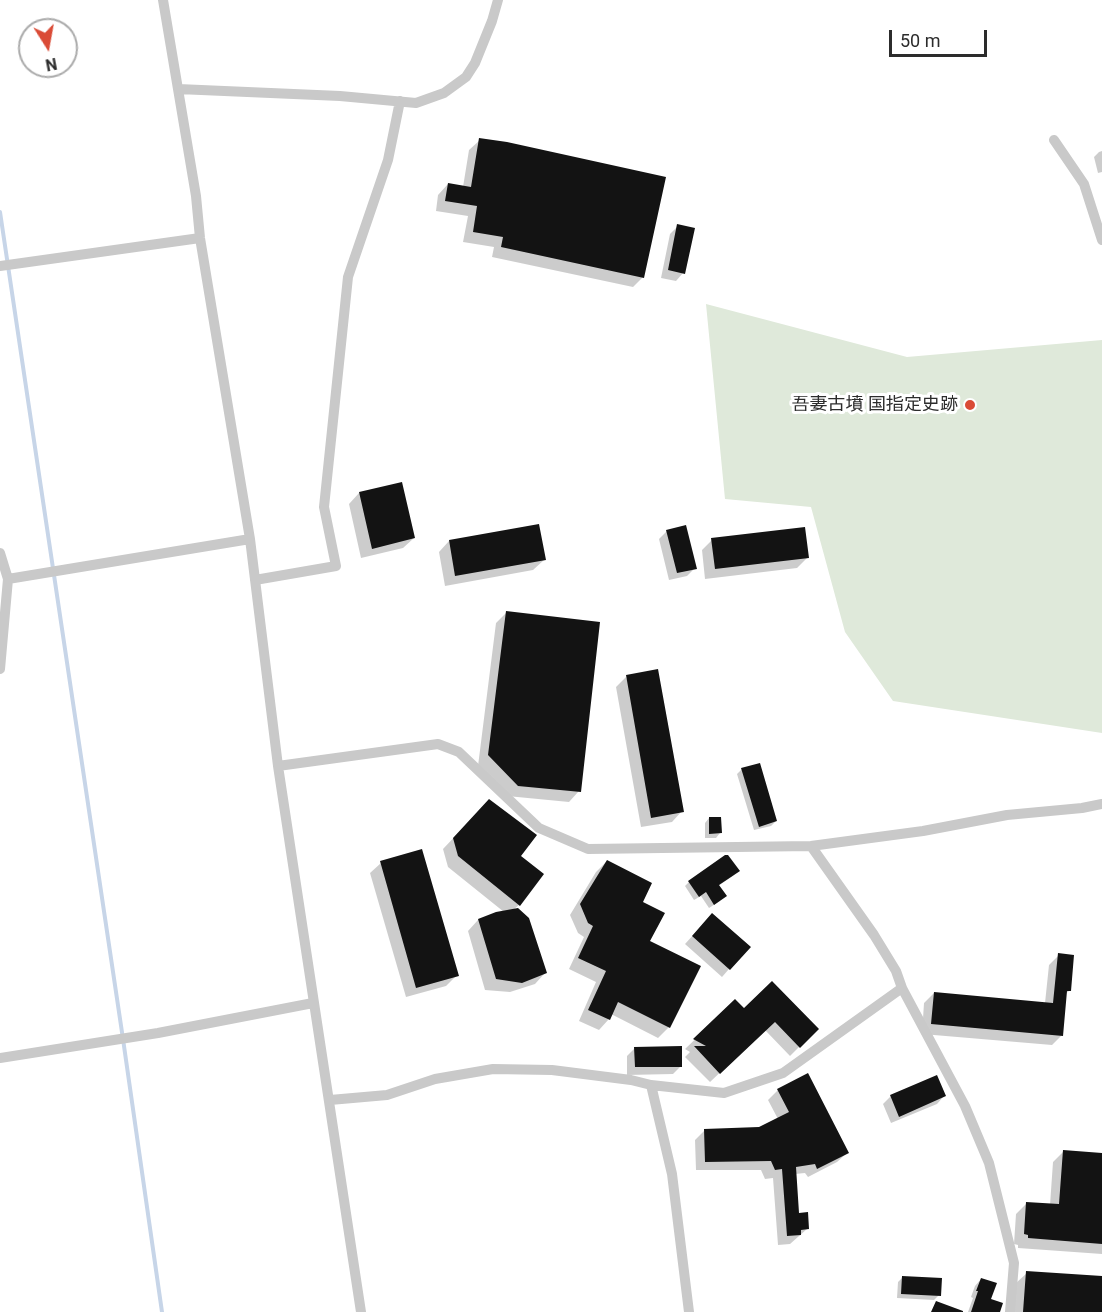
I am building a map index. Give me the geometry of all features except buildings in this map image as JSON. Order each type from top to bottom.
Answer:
[{"type":"street","points":[[163,0],[250,539],[278,766],[361,1312]]},
{"type":"street","points":[[178,89],[318,95],[416,103],[444,93],[466,76],[475,63],[498,0]]},
{"type":"street","points":[[255,580],[336,566],[324,507],[348,277],[388,160],[400,101]]},
{"type":"street","points":[[1054,140],[1084,184],[1102,240]]},
{"type":"street","points":[[0,266],[200,238]]},
{"type":"street","points":[[9,579],[250,539]]},
{"type":"street","points":[[0,553],[9,579],[0,669]]},
{"type":"street","points":[[278,766],[438,744],[459,752],[539,828],[588,849],[811,846],[923,831],[1007,815],[1102,804]]},
{"type":"street","points":[[811,846],[874,935],[896,971],[902,988],[965,1106],[989,1163],[1014,1263],[1010,1312]]},
{"type":"street","points":[[330,1100],[387,1095],[435,1078],[493,1069],[552,1070],[724,1093],[783,1074],[902,988]]},
{"type":"street","points":[[0,1058],[158,1033],[313,1003]]},
{"type":"street","points":[[651,1085],[672,1174],[689,1312]]},
{"type":"green space","points":[[706,304],[907,357],[1102,340],[1102,733],[893,701],[845,632],[811,507],[725,499]]},
{"type":"waterway","points":[[0,212],[162,1312]]},
{"type":"place","name":"吾妻古墳 国指定史跡","points":[[970,405]]}]
